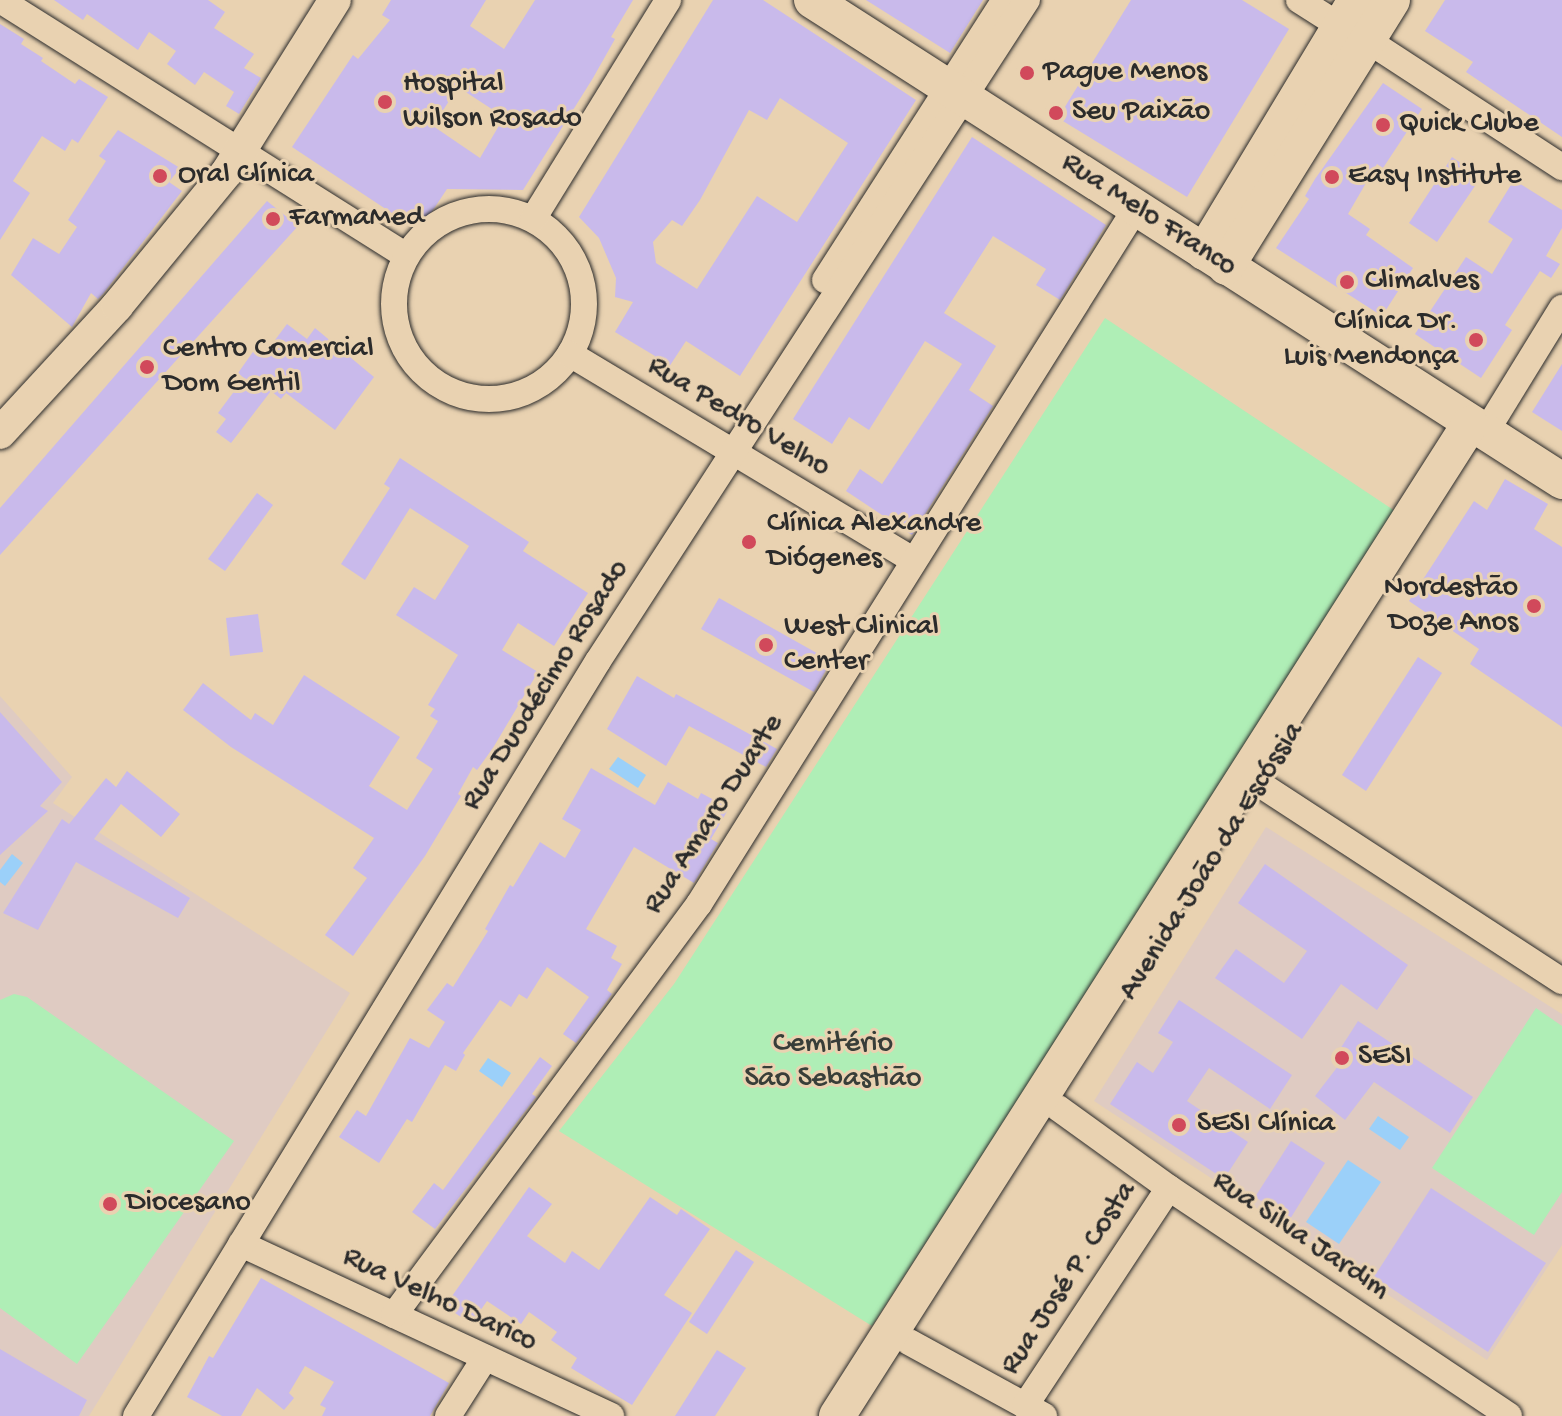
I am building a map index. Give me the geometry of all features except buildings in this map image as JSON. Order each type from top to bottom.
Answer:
[{"type":"main road","name":"Rua Melo Franco","points":[[812,0],[1562,481]]},
{"type":"main road","points":[[1215,259],[1355,22],[1392,0]]},
{"type":"main road","name":"Avenida João da Escóssia","points":[[863,1416],[1261,785],[1477,428]]},
{"type":"main road","name":"Avenida João da Escóssia","points":[[837,1416],[1477,428]]},
{"type":"street","points":[[0,0],[406,256]]},
{"type":"street","points":[[0,433],[117,306],[227,172],[335,0]]},
{"type":"street","points":[[533,219],[668,0]]},
{"type":"street","name":"Rua Duodécimo Rosado","points":[[136,1416],[727,448],[956,92],[1005,0]]},
{"type":"street","name":"Rua Duodécimo Rosado","points":[[956,92],[1027,0]]},
{"type":"street","points":[[1299,0],[1355,22],[1562,167]]},
{"type":"street","name":"Rua Amaro Duarte","points":[[394,1315],[699,904],[1136,208]]},
{"type":"street","points":[[470,209],[503,209],[533,219],[558,238],[581,279],[582,325],[570,354],[543,383],[516,395],[487,400],[448,391],[417,367],[397,333],[394,293],[406,256],[427,230],[470,209]]},
{"type":"street","name":"Avenida João da Escóssia","points":[[1477,428],[1562,308]]},
{"type":"street","name":"Rua Pedro Velho","points":[[570,354],[914,561]]},
{"type":"street","name":"Rua Duodécimo Rosado","points":[[119,1416],[609,614],[727,448]]},
{"type":"street","points":[[1261,785],[1562,981]]},
{"type":"street","name":"Rua Silva Jardim","points":[[1058,1108],[1169,1188],[1509,1416]]},
{"type":"street","name":"Rua José P. Costa","points":[[1035,1411],[1169,1188]]},
{"type":"street","name":"Rua Velho Darico","points":[[241,1244],[611,1416]]},
{"type":"street","points":[[909,1342],[1035,1411]]},
{"type":"street","points":[[448,1416],[485,1358]]},
{"type":"shaded area","name":"Diocesano","points":[[0,696],[72,777],[53,803],[350,993],[89,1416],[0,1416]]},
{"type":"shaded area","name":"SESI","points":[[1266,827],[1562,1014],[1562,1245],[1487,1360],[1094,1101]]},
{"type":"green space","name":"Cemitério São Sebastião","points":[[1105,318],[1398,513],[872,1326],[559,1131],[674,984]]},
{"type":"green space","points":[[14,994],[27,997],[234,1141],[77,1364],[0,1308],[0,1000]]},
{"type":"green space","points":[[1536,1008],[1562,1026],[1562,1192],[1534,1235],[1432,1168]]},
{"type":"water","points":[[618,757],[646,775],[638,788],[609,769]]},
{"type":"water","points":[[12,854],[23,863],[5,886],[0,882],[0,870]]},
{"type":"water","points":[[488,1058],[511,1073],[502,1087],[479,1071]]},
{"type":"water","points":[[1378,1116],[1409,1137],[1400,1150],[1369,1129]]},
{"type":"water","points":[[1348,1160],[1381,1182],[1339,1244],[1306,1222]]},
{"type":"place","name":"Pague Menos","points":[[1027,73]]},
{"type":"place","name":"Hospital Wilson Rosado","points":[[385,102]]},
{"type":"place","name":"Seu Paixão","points":[[1056,113]]},
{"type":"place","name":"Quick Clube","points":[[1383,125]]},
{"type":"place","name":"Oral Clínica","points":[[160,176]]},
{"type":"place","name":"Easy Institute","points":[[1332,177]]},
{"type":"place","name":"FarmaMed","points":[[273,219]]},
{"type":"place","name":"Climalves","points":[[1347,282]]},
{"type":"place","name":"Clínica Dr. Luis Mendonça","points":[[1476,340]]},
{"type":"place","name":"Centro Comercial Dom Gentil","points":[[147,367]]},
{"type":"place","name":"Clínica Alexandre Diógenes","points":[[749,542]]},
{"type":"place","name":"Nordestão Doze Anos","points":[[1534,606]]},
{"type":"place","name":"West Clinical Center","points":[[766,645]]},
{"type":"place","name":"SESI","points":[[1342,1058]]},
{"type":"place","name":"SESI Clínica","points":[[1179,1125]]},
{"type":"place","name":"Diocesano","points":[[110,1204]]}]
